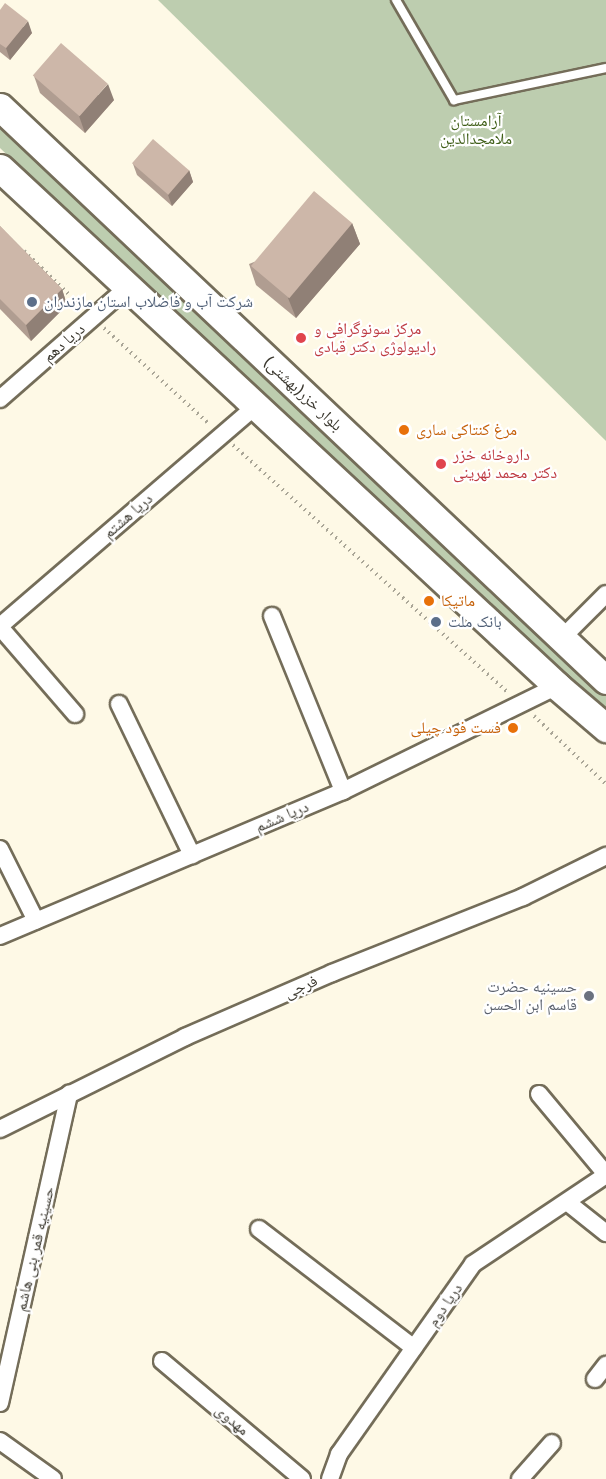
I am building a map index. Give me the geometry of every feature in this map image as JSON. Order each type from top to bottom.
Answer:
[{"type":"main road","name":"بلوار خزر(بهشتی)","points":[[0,107],[606,680]]},
{"type":"main road","points":[[0,168],[557,686],[606,728]]},
{"type":"street","name":"دریا دهم","points":[[0,399],[129,286]]},
{"type":"street","name":"دریا هشتم","points":[[0,627],[256,405]]},
{"type":"street","points":[[562,638],[606,594]]},
{"type":"street","points":[[272,616],[343,792]]},
{"type":"street","points":[[0,627],[75,714]]},
{"type":"street","name":"دریا ششم","points":[[0,936],[343,792],[557,686]]},
{"type":"street","points":[[119,704],[192,855]]},
{"type":"street","points":[[0,849],[36,921]]},
{"type":"street","name":"فرجی","points":[[0,1129],[185,1037],[332,973],[523,897],[606,856]]},
{"type":"street","points":[[539,1094],[606,1175]]},
{"type":"street","name":"حسینیه قمر بنی هاشم","points":[[0,1403],[69,1095]]},
{"type":"street","name":"دریا دوم","points":[[330,1479],[339,1454],[473,1264],[606,1175]]},
{"type":"street","points":[[567,1202],[606,1233]]},
{"type":"street","points":[[259,1229],[414,1348]]},
{"type":"street","name":"مهدوی","points":[[162,1361],[302,1479]]},
{"type":"street","points":[[595,1379],[606,1365]]},
{"type":"street","points":[[0,1441],[53,1479]]},
{"type":"street","points":[[520,1479],[552,1443]]},
{"type":"lane","points":[[396,0],[454,100],[606,68]]},
{"type":"path","points":[[17,244],[93,318],[606,784]]},
{"type":"green space","name":"آرامستان ملامجدالدین","points":[[158,0],[606,0],[606,441]]},
{"type":"green space","points":[[0,126],[606,690],[606,727],[0,148]]},
{"type":"building","points":[[5,3],[28,21],[6,48],[0,44],[0,10]]},
{"type":"building","points":[[61,43],[108,84],[80,116],[33,75]]},
{"type":"building","points":[[153,139],[189,170],[168,195],[132,163]]},
{"type":"building","points":[[314,191],[352,223],[289,298],[251,266]]},
{"type":"building","points":[[0,226],[62,289],[26,325],[0,299]]},
{"type":"place","name":"شرکت آب و فاضلاب استان مازندران","points":[[32,302]]},
{"type":"place","name":"مركز سونوگرافی و راديولوژی دكتر قبادی","points":[[301,338]]},
{"type":"place","name":"مرغ کنتاکی ساری","points":[[404,430]]},
{"type":"place","name":"داروخانه خزر دکتر محمد نهرینی","points":[[441,464]]},
{"type":"place","name":"ماتیکا","points":[[429,601]]},
{"type":"place","name":"بانک ملت","points":[[436,622]]},
{"type":"place","name":"فست فود چیلی","points":[[513,728]]},
{"type":"place","name":"حسینیه حضرت قاسم ابن الحسن","points":[[589,996]]}]
